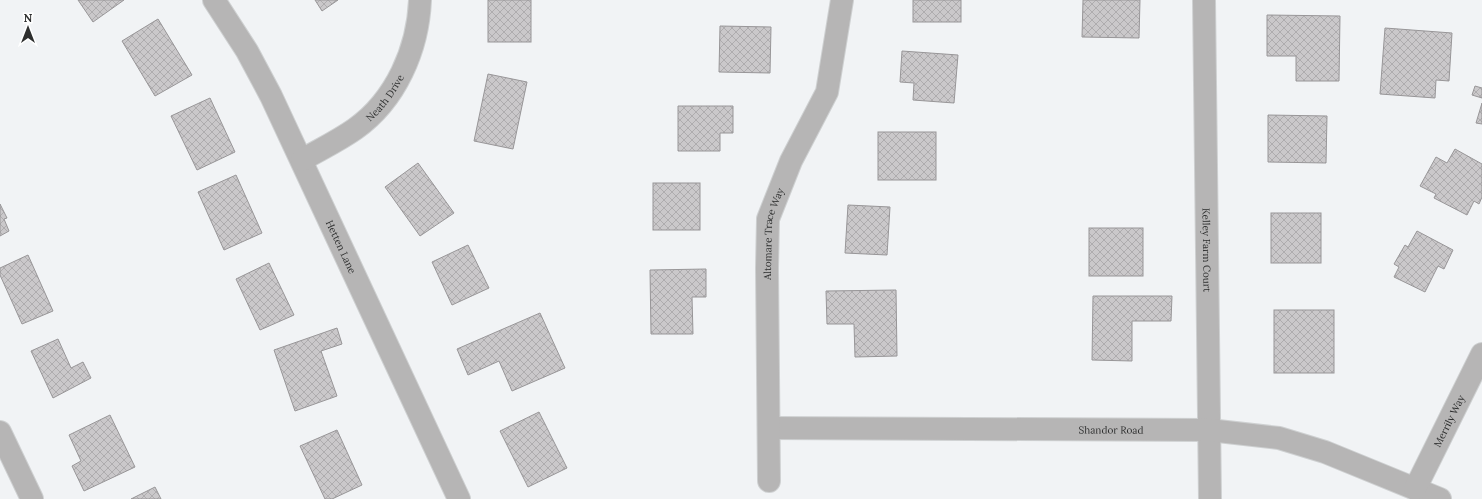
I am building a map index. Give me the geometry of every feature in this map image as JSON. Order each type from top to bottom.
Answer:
[{"type":"street","name":"Hetten Lane","points":[[214,0],[247,51],[271,96],[459,499]]},
{"type":"street","name":"Neath Drive","points":[[302,160],[355,129],[378,108],[396,84],[410,56],[418,26],[420,0]]},
{"type":"street","name":"Altomare Trace Way","points":[[769,481],[768,219],[791,161],[827,92],[842,0]]},
{"type":"street","name":"Kelley Farm Court","points":[[1204,0],[1210,499]]},
{"type":"street","name":"Merrily Way","points":[[1415,489],[1482,354]]},
{"type":"street","name":"Shandor Road","points":[[769,428],[1209,430],[1279,438],[1325,452],[1440,499]]},
{"type":"street","points":[[0,432],[32,499]]},
{"type":"building","points":[[78,0],[124,0],[93,22]]},
{"type":"building","points":[[315,0],[338,0],[322,11]]},
{"type":"building","points":[[488,0],[531,0],[531,42],[488,42]]},
{"type":"building","points":[[913,0],[961,0],[961,22],[913,22]]},
{"type":"building","points":[[1083,0],[1140,0],[1139,38],[1082,37]]},
{"type":"building","points":[[1267,15],[1340,16],[1339,81],[1296,81],[1296,56],[1267,56]]},
{"type":"building","points":[[158,19],[192,75],[155,96],[122,41]]},
{"type":"building","points":[[720,26],[771,27],[770,73],[719,72]]},
{"type":"building","points":[[1385,28],[1452,33],[1449,81],[1436,80],[1435,98],[1380,94]]},
{"type":"building","points":[[902,51],[958,55],[954,103],[913,100],[914,83],[900,82]]},
{"type":"building","points":[[488,74],[527,82],[513,149],[474,141]]},
{"type":"building","points":[[1475,86],[1482,88],[1482,98],[1472,95]]},
{"type":"building","points":[[210,98],[235,152],[197,170],[171,116]]},
{"type":"building","points":[[1482,103],[1482,124],[1476,123]]},
{"type":"building","points":[[678,106],[733,106],[733,133],[720,133],[720,151],[678,151]]},
{"type":"building","points":[[1268,115],[1327,116],[1326,163],[1268,162]]},
{"type":"building","points":[[878,132],[936,132],[936,180],[878,180]]},
{"type":"building","points":[[1455,149],[1482,164],[1482,197],[1479,204],[1474,201],[1467,215],[1434,198],[1436,194],[1420,186],[1436,157],[1447,163]]},
{"type":"building","points":[[418,163],[454,213],[420,236],[385,187]]},
{"type":"building","points":[[236,175],[262,233],[224,250],[198,192]]},
{"type":"building","points":[[653,183],[700,183],[700,230],[653,230]]},
{"type":"building","points":[[0,204],[7,218],[4,219],[9,231],[0,236]]},
{"type":"building","points":[[848,205],[890,207],[887,255],[845,253]]},
{"type":"building","points":[[1271,213],[1321,213],[1321,263],[1271,263]]},
{"type":"building","points":[[1089,228],[1143,228],[1143,276],[1089,276]]},
{"type":"building","points":[[1417,231],[1453,250],[1444,269],[1438,266],[1425,292],[1394,277],[1399,267],[1394,264],[1405,245],[1408,247]]},
{"type":"building","points":[[468,245],[489,288],[452,305],[432,262]]},
{"type":"building","points":[[28,255],[53,311],[22,324],[0,275],[0,268]]},
{"type":"building","points":[[269,263],[294,315],[260,330],[236,279]]},
{"type":"building","points":[[706,269],[706,297],[692,297],[693,334],[651,334],[650,270]]},
{"type":"building","points":[[896,290],[897,356],[855,357],[854,324],[827,324],[826,291]]},
{"type":"building","points":[[1093,296],[1172,296],[1171,321],[1132,321],[1132,361],[1092,360]]},
{"type":"building","points":[[1274,310],[1334,310],[1334,373],[1274,373]]},
{"type":"building","points":[[540,313],[565,368],[512,391],[499,361],[468,375],[457,349]]},
{"type":"building","points":[[337,328],[342,344],[321,351],[337,396],[295,411],[274,350]]},
{"type":"building","points":[[58,339],[71,368],[83,362],[91,378],[53,398],[31,351]]},
{"type":"building","points":[[539,412],[567,468],[528,487],[500,431]]},
{"type":"building","points":[[110,415],[135,467],[84,491],[72,466],[81,461],[69,435]]},
{"type":"building","points":[[337,430],[362,485],[332,499],[325,499],[300,446]]},
{"type":"building","points":[[155,487],[161,499],[131,499]]}]
